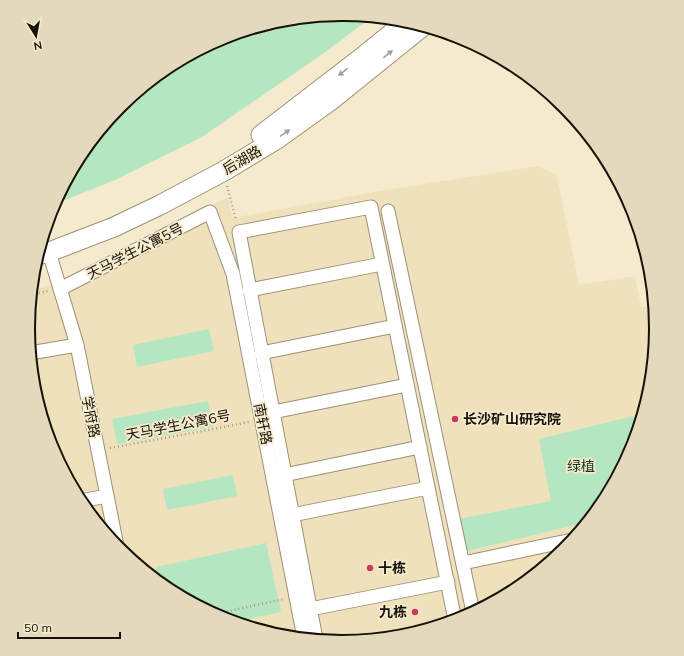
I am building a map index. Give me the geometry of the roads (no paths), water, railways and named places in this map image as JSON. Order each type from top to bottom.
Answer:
[{"type":"main road","name":"后湖路","points":[[45,248],[203,170],[262,135],[399,27]]},
{"type":"main road","name":"后湖路","points":[[45,249],[114,227],[160,205],[224,171],[277,139],[330,101],[418,30]]},
{"type":"street","points":[[315,633],[284,475],[267,415],[261,353],[239,232],[371,207],[454,614]]},
{"type":"street","points":[[388,211],[472,606]]},
{"type":"street","name":"天马学生公寓5号","points":[[60,289],[210,212]]},
{"type":"street","name":"南轩路","points":[[210,212],[233,274],[267,415],[303,632]]},
{"type":"street","name":"学府路","points":[[44,254],[60,289],[77,345],[115,534]]},
{"type":"street","points":[[250,290],[382,264]]},
{"type":"street","points":[[261,353],[395,326]]},
{"type":"street","points":[[36,352],[77,345]]},
{"type":"street","points":[[267,415],[407,385]]},
{"type":"street","points":[[284,475],[420,447]]},
{"type":"street","points":[[292,515],[428,488]]},
{"type":"street","points":[[87,500],[107,496]]},
{"type":"street","points":[[463,563],[562,542]]},
{"type":"street","points":[[310,609],[448,582]]},
{"type":"place","name":"长沙矿山研究院","points":[[455,419]]},
{"type":"place","name":"十栋","points":[[370,568]]},
{"type":"place","name":"九栋","points":[[415,612]]},
{"type":"park label","name":"绿植","points":[[581,466]]}]
